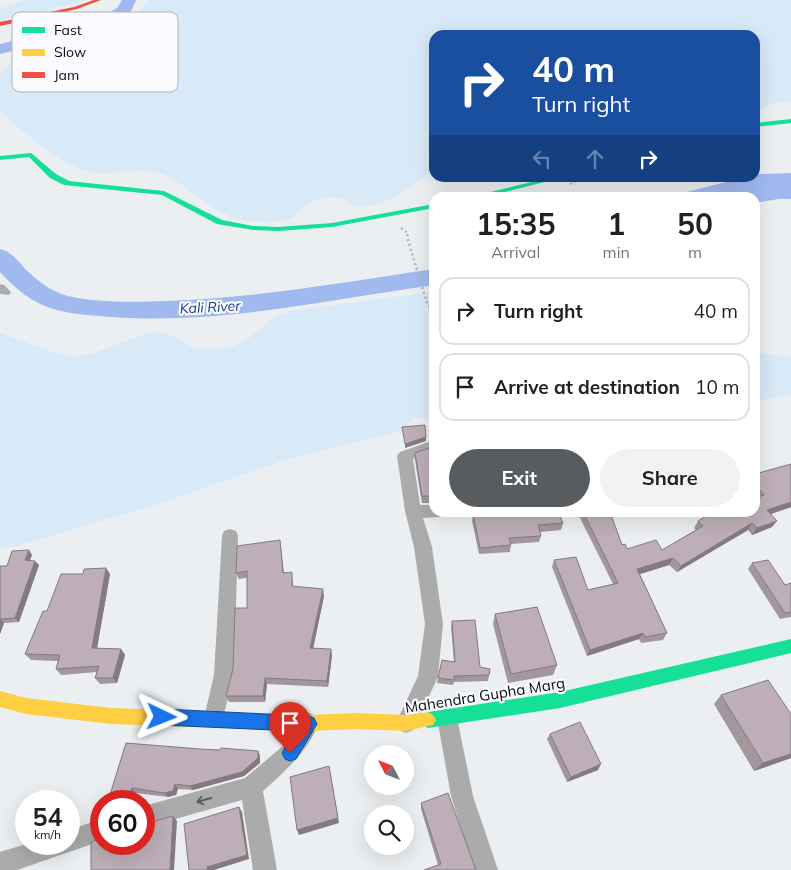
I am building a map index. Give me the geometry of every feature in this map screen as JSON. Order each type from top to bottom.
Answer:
[{"type":"main road","points":[[57,12],[99,0]]},
{"type":"main road","points":[[760,124],[791,121]]},
{"type":"main road","points":[[0,158],[34,156],[53,176],[67,183],[164,193],[176,197],[191,208],[212,219],[230,224],[274,227],[310,226],[368,219],[429,207]]},
{"type":"main road","points":[[496,192],[539,182]]},
{"type":"main road","name":"Mahendra Gupha Marg","points":[[0,699],[26,706],[111,716],[214,718],[309,724],[356,721],[406,724],[560,700],[791,646]]},
{"type":"street","points":[[406,724],[428,677],[434,624],[423,547],[413,511],[405,456],[429,448]]},
{"type":"street","points":[[413,511],[429,512]]},
{"type":"street","points":[[214,718],[224,676],[230,536]]},
{"type":"street","points":[[447,718],[462,796],[486,870]]},
{"type":"street","points":[[155,814],[251,788],[290,753],[309,724]]},
{"type":"street","points":[[251,788],[265,870]]},
{"type":"street","points":[[0,864],[27,855]]},
{"type":"path","points":[[401,228],[408,233],[429,306]]},
{"type":"shaded area","points":[[24,0],[87,0],[40,12],[12,12],[12,19],[0,22],[0,9]]},
{"type":"shaded area","points":[[149,0],[791,0],[791,102],[772,103],[760,110],[760,30],[429,30],[429,174],[396,196],[376,204],[354,206],[342,199],[328,198],[308,204],[295,216],[287,220],[265,222],[239,220],[217,210],[175,180],[157,172],[97,173],[73,166],[46,149],[0,110],[0,75],[12,60],[12,92],[178,92],[178,12],[137,12]]},
{"type":"shaded area","points":[[429,293],[429,419],[415,417],[402,431],[287,459],[158,504],[17,546],[0,548],[0,333],[55,353],[74,357],[94,353],[155,332],[171,335],[196,349],[228,348],[247,340],[275,317],[294,310]]},
{"type":"shaded area","points":[[760,354],[791,357],[791,395],[760,400]]},
{"type":"water","points":[[791,173],[791,199],[760,202],[760,192],[687,192],[726,182],[760,182],[760,174]]},
{"type":"building","points":[[425,425],[426,437],[405,444],[402,427]]},
{"type":"building","points":[[429,448],[429,496],[422,496],[415,453]]},
{"type":"building","points":[[791,464],[791,502],[767,510],[777,521],[757,528],[752,523],[681,566],[673,558],[637,569],[667,633],[645,637],[643,633],[590,650],[554,560],[576,557],[588,590],[618,583],[585,517],[612,517],[622,545],[625,544],[627,549],[656,540],[662,550],[703,526],[698,521],[705,517],[760,517],[760,496],[764,495],[760,490],[760,473]]},
{"type":"building","points":[[474,517],[560,517],[563,523],[538,525],[541,536],[509,538],[511,545],[480,548]]},
{"type":"building","points":[[280,540],[283,573],[292,572],[292,586],[323,589],[310,648],[331,649],[327,681],[265,678],[263,696],[226,696],[233,669],[235,608],[247,608],[247,571],[236,573],[237,546]]},
{"type":"building","points":[[29,550],[25,560],[35,561],[15,618],[0,619],[0,566],[7,566],[12,551]]},
{"type":"building","points":[[768,560],[785,585],[791,583],[791,612],[785,613],[752,563]]},
{"type":"building","points":[[106,568],[92,648],[121,649],[113,678],[95,678],[99,666],[56,669],[60,655],[25,654],[43,611],[47,611],[61,574],[83,574],[84,569]]},
{"type":"building","points":[[537,607],[557,665],[511,674],[495,614]]},
{"type":"building","points":[[475,620],[480,667],[490,669],[489,675],[454,676],[454,680],[438,678],[442,660],[455,662],[452,621]]},
{"type":"building","points":[[768,680],[791,714],[791,754],[763,763],[721,695]]},
{"type":"building","points":[[580,722],[601,764],[571,777],[550,734]]},
{"type":"building","points":[[126,743],[200,749],[220,750],[221,748],[258,751],[258,758],[242,772],[190,786],[175,784],[173,791],[164,793],[155,792],[155,790],[132,788],[131,790],[111,790]]},
{"type":"building","points":[[329,766],[338,818],[297,830],[290,777]]},
{"type":"building","points":[[448,793],[476,870],[424,870],[441,864],[421,803]]},
{"type":"building","points":[[239,807],[247,855],[207,867],[208,870],[189,870],[184,824]]},
{"type":"building","points":[[173,816],[170,870],[91,870],[91,855],[155,855],[155,821]]},
{"type":"waterway","name":"Kali River","points":[[121,12],[129,0]]},
{"type":"waterway","name":"Kali River","points":[[0,49],[12,46]]},
{"type":"waterway","name":"Kali River","points":[[0,257],[18,276],[45,297],[65,304],[122,310],[185,309],[248,304],[429,278]]},
{"type":"traffic: fast","points":[[760,124],[791,121]]},
{"type":"traffic: fast","points":[[0,158],[31,155],[53,176],[67,183],[164,193],[220,222],[253,228],[278,229],[332,225],[429,207]]},
{"type":"traffic: fast","points":[[496,192],[539,182]]},
{"type":"traffic: fast","points":[[428,720],[560,700],[791,646]]},
{"type":"traffic: slow","points":[[0,699],[26,706],[111,716],[309,723],[356,721],[406,723],[428,720]]},
{"type":"traffic: jam","points":[[56,12],[99,0]]},
{"type":"traffic: jam","points":[[0,24],[12,21]]},
{"type":"route","points":[[162,717],[309,724],[290,753]]}]
